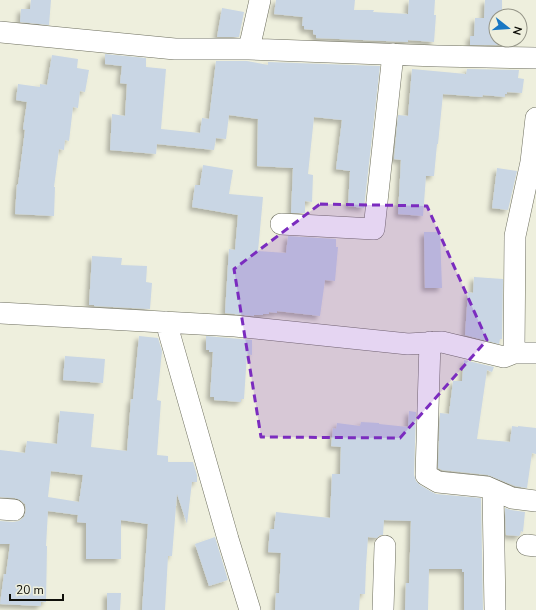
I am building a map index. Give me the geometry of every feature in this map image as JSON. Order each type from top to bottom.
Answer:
[{"type":"street","points":[[249,49],[260,0]]},
{"type":"street","points":[[0,32],[175,49],[249,49],[536,58]]},
{"type":"street","points":[[281,224],[374,229],[393,54]]},
{"type":"street","points":[[514,353],[515,236],[531,162],[536,118]]},
{"type":"street","points":[[0,313],[235,326],[408,344],[442,342],[504,357],[514,353],[536,353]]},
{"type":"street","points":[[166,322],[228,539],[250,610]]},
{"type":"street","points":[[430,342],[426,475],[438,482],[487,487],[512,498],[536,500]]},
{"type":"street","points":[[494,490],[495,610]]},
{"type":"street","points":[[383,610],[386,546]]},
{"type":"highlighted area","points":[[320,204],[427,206],[487,340],[400,438],[261,437],[234,269]]},
{"type":"building","points":[[31,0],[51,0],[49,25],[20,22],[21,9],[30,9]]},
{"type":"building","points":[[276,0],[355,0],[354,10],[374,10],[373,12],[408,14],[409,0],[435,0],[434,15],[436,15],[434,42],[316,38],[316,35],[313,34],[313,30],[304,29],[304,26],[302,26],[303,17],[274,14]]},
{"type":"building","points":[[485,0],[502,0],[502,8],[488,8],[488,45],[470,45],[470,36],[474,36],[475,18],[484,18]]},
{"type":"building","points":[[222,8],[244,12],[239,37],[217,37]]},
{"type":"building","points":[[105,54],[146,58],[146,67],[166,69],[161,129],[200,133],[202,118],[209,119],[216,61],[247,61],[268,65],[268,62],[380,66],[364,208],[348,206],[350,171],[336,169],[342,120],[314,117],[308,174],[313,175],[312,202],[305,201],[305,213],[291,213],[293,168],[257,166],[258,119],[229,115],[226,139],[216,138],[214,150],[157,144],[156,154],[110,150],[112,114],[125,116],[127,84],[120,83],[122,66],[105,64]]},
{"type":"building","points":[[52,55],[78,59],[77,68],[89,70],[85,92],[80,91],[78,108],[73,107],[69,141],[65,140],[64,150],[59,149],[54,187],[54,216],[15,214],[17,184],[18,185],[27,102],[16,100],[18,84],[40,87],[40,84],[47,85]]},
{"type":"building","points":[[412,69],[466,74],[467,69],[519,70],[518,78],[524,79],[522,93],[507,92],[505,97],[443,94],[434,176],[426,176],[423,216],[398,214],[401,160],[394,159],[398,115],[408,116]]},
{"type":"building","points":[[203,165],[233,170],[229,194],[263,197],[258,251],[286,253],[288,236],[336,239],[336,247],[338,247],[335,281],[325,280],[320,316],[277,311],[277,313],[269,312],[269,314],[254,316],[225,313],[229,249],[235,250],[238,215],[192,207],[195,185],[200,185]]},
{"type":"building","points":[[497,168],[517,171],[508,210],[492,208]]},
{"type":"building","points":[[424,232],[440,232],[442,288],[425,288]]},
{"type":"building","points":[[92,256],[122,258],[121,265],[147,266],[146,282],[152,283],[150,309],[89,305]]},
{"type":"building","points":[[474,277],[503,279],[502,339],[500,339],[499,344],[465,335],[468,292],[473,293]]},
{"type":"building","points":[[139,336],[158,338],[162,351],[157,400],[161,401],[157,455],[168,456],[168,462],[193,462],[197,475],[197,482],[192,482],[187,524],[177,494],[172,556],[168,556],[165,610],[142,610],[148,524],[121,520],[121,559],[86,559],[86,523],[77,522],[78,515],[48,511],[46,546],[46,602],[41,602],[41,606],[0,604],[10,544],[0,544],[0,521],[19,521],[24,517],[26,510],[25,504],[20,500],[15,498],[0,497],[0,450],[25,453],[27,441],[57,444],[60,411],[94,414],[91,447],[127,451],[131,399],[133,399]],"holes":[[[51,471],[83,475],[79,502],[48,497]]]},
{"type":"building","points":[[206,336],[252,340],[252,355],[247,354],[244,399],[241,399],[241,402],[214,400],[214,397],[210,397],[213,352],[206,350]]},
{"type":"building","points":[[65,356],[105,359],[103,383],[63,380]]},
{"type":"building","points":[[464,360],[494,367],[492,372],[487,370],[477,439],[510,442],[512,426],[536,428],[536,454],[532,453],[527,488],[515,486],[488,475],[442,470],[438,468],[440,413],[449,414],[453,381],[462,381]]},
{"type":"building","points":[[409,411],[416,412],[414,475],[416,481],[436,494],[481,498],[483,610],[464,610],[464,572],[462,572],[462,569],[429,569],[428,610],[405,610],[406,583],[409,583],[411,521],[384,520],[383,535],[380,535],[377,538],[368,537],[365,594],[360,594],[359,610],[275,610],[276,593],[279,593],[281,553],[268,552],[270,529],[274,529],[276,512],[330,518],[332,474],[340,474],[341,447],[331,446],[333,428],[336,429],[337,423],[360,426],[361,422],[408,427]]},
{"type":"building","points":[[505,508],[525,512],[523,532],[521,531],[519,536],[506,535]]},
{"type":"building","points":[[215,537],[228,580],[209,586],[195,544]]},
{"type":"building","points":[[107,593],[121,593],[120,610],[107,610]]}]
